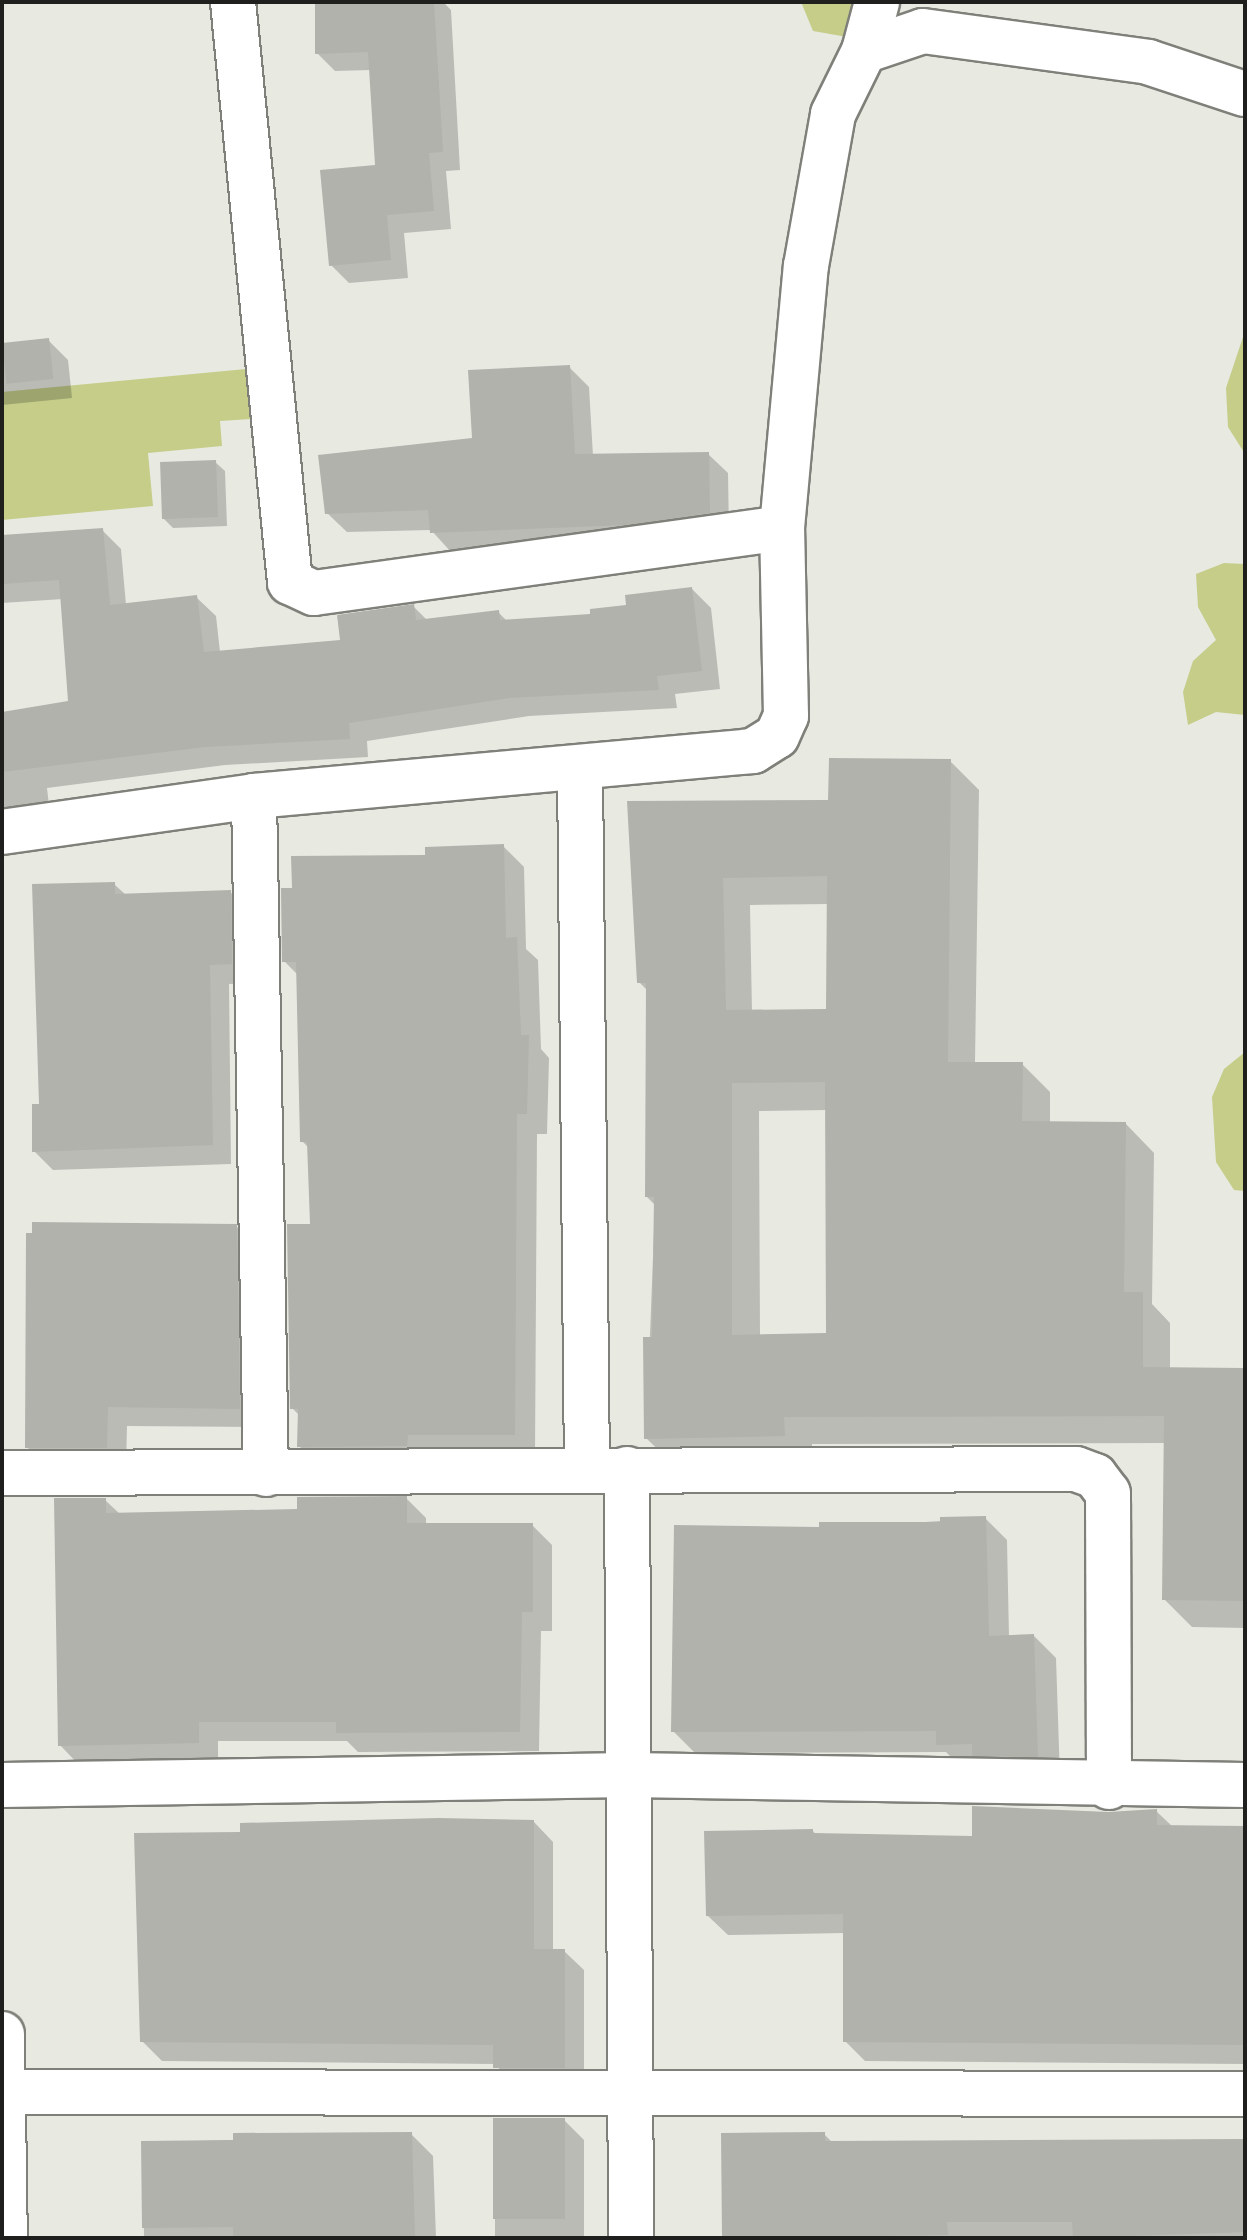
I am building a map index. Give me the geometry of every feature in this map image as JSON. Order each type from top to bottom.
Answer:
[{"type":"street","points":[[233,2],[290,582],[314,593],[782,528]]},
{"type":"street","points":[[2,832],[254,796],[753,751],[777,736],[786,716],[782,528],[806,266],[833,114],[864,51],[877,2]]},
{"type":"street","points":[[864,51],[923,31],[1148,62],[1245,94]]},
{"type":"street","points":[[580,769],[607,1469],[629,1775],[631,2238]]},
{"type":"street","points":[[254,796],[266,1474]]},
{"type":"street","points":[[2,1473],[1076,1469],[1095,1476],[1108,1493],[1109,1787]]},
{"type":"street","points":[[2,1785],[629,1775],[1109,1787],[1245,1785]]},
{"type":"street","points":[[2,2034],[3,2212]]},
{"type":"street","points":[[4,2092],[1245,2094]]},
{"type":"green space","points":[[801,2],[892,2],[847,37],[813,31]]},
{"type":"green space","points":[[1245,331],[1245,454],[1228,427],[1226,388]]},
{"type":"green space","points":[[246,369],[251,419],[220,421],[222,446],[148,453],[153,506],[2,520],[2,392]]},
{"type":"green space","points":[[1224,563],[1245,564],[1245,715],[1216,712],[1188,725],[1183,692],[1193,661],[1216,640],[1198,607],[1196,574]]},
{"type":"green space","points":[[1245,1052],[1245,1191],[1234,1190],[1216,1162],[1212,1097],[1224,1069]]},
{"type":"building","points":[[315,2],[434,2],[443,152],[429,153],[434,211],[387,215],[391,260],[329,266],[320,170],[375,165],[368,52],[315,54]]},
{"type":"building","points":[[49,338],[53,379],[7,384],[2,343]]},
{"type":"building","points":[[570,365],[575,454],[709,452],[710,513],[625,525],[430,533],[428,510],[325,514],[318,455],[472,438],[468,370]]},
{"type":"building","points":[[216,460],[218,517],[162,519],[160,462]]},
{"type":"building","points":[[103,528],[110,605],[197,595],[204,652],[340,640],[337,615],[414,604],[416,620],[499,610],[500,620],[590,614],[590,609],[626,605],[625,595],[692,587],[702,671],[657,676],[659,690],[509,698],[349,723],[350,739],[205,747],[2,772],[2,712],[68,701],[59,580],[2,584],[2,535]]},
{"type":"building","points":[[829,758],[951,759],[948,1062],[1023,1062],[1022,1121],[1126,1122],[1124,1292],[1143,1292],[1143,1367],[1245,1368],[1245,1601],[1162,1600],[1164,1416],[784,1417],[785,1436],[644,1439],[643,1337],[652,1337],[654,1197],[645,1197],[646,983],[637,983],[627,801],[828,800]],"holes":[[[827,876],[826,1009],[726,1010],[723,878]],[[825,1082],[826,1333],[732,1335],[732,1083]]]},
{"type":"building","points":[[504,844],[506,938],[517,937],[521,1035],[529,1035],[527,1114],[517,1114],[515,1435],[408,1435],[407,1446],[297,1447],[298,1409],[290,1409],[287,1224],[310,1224],[307,1142],[300,1142],[296,962],[282,962],[281,888],[292,888],[291,856],[425,855],[425,847]]},
{"type":"building","points":[[115,882],[115,894],[231,890],[232,964],[210,965],[213,1145],[32,1152],[32,1104],[39,1104],[32,884]]},
{"type":"building","points":[[32,1222],[237,1224],[240,1409],[108,1407],[107,1448],[25,1448],[26,1233],[32,1233]]},
{"type":"building","points":[[407,1496],[407,1523],[533,1523],[533,1612],[522,1612],[520,1732],[336,1733],[336,1722],[199,1722],[199,1743],[58,1746],[54,1498],[106,1498],[106,1513],[297,1509],[297,1497]]},
{"type":"building","points":[[986,1516],[989,1636],[1034,1634],[1038,1757],[972,1756],[972,1744],[936,1745],[936,1731],[671,1732],[674,1525],[819,1527],[819,1522],[940,1522],[940,1517]]},
{"type":"building","points":[[972,1806],[1108,1812],[1157,1809],[1157,1825],[1245,1826],[1245,2045],[843,2042],[843,1914],[706,1916],[704,1831],[813,1829],[813,1833],[972,1836]]},
{"type":"building","points":[[438,1818],[534,1820],[534,1949],[565,1949],[565,2068],[493,2068],[493,2045],[140,2042],[134,1833],[240,1832],[240,1823]]},
{"type":"building","points":[[493,2118],[565,2118],[565,2219],[493,2219]]},
{"type":"building","points":[[412,2132],[415,2238],[233,2238],[233,2227],[142,2228],[141,2141],[233,2140],[233,2133]]},
{"type":"building","points":[[825,2132],[825,2141],[1245,2139],[1245,2232],[1073,2238],[1072,2222],[947,2222],[948,2235],[722,2238],[721,2133]]}]
